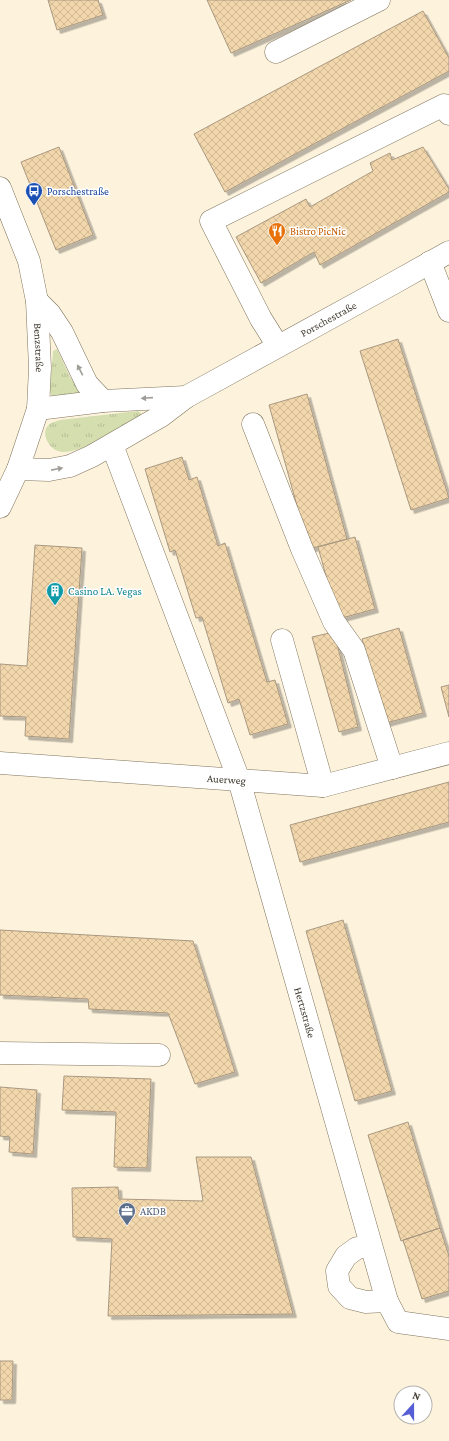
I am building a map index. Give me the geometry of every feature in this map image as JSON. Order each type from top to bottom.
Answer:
[{"type":"street","points":[[276,52],[379,0]]},
{"type":"street","points":[[278,346],[261,319],[211,221],[444,105],[449,114]]},
{"type":"street","name":"Benzstraße","points":[[0,507],[18,469],[38,409],[40,368],[38,301],[29,261],[1,195]]},
{"type":"street","name":"Porschestraße","points":[[18,469],[49,470],[70,466],[92,456],[161,416],[186,397],[449,252]]},
{"type":"street","points":[[430,262],[449,311]]},
{"type":"street","points":[[38,301],[50,314],[62,332],[87,384],[103,401]]},
{"type":"street","name":"Porschestraße","points":[[38,409],[103,401],[186,397]]},
{"type":"street","points":[[253,424],[302,549],[334,622],[354,650],[392,768]]},
{"type":"street","name":"Hertzstraße","points":[[112,444],[239,780],[370,1246],[387,1301],[398,1322],[449,1328]]},
{"type":"street","points":[[282,640],[323,786]]},
{"type":"street","name":"Auerweg","points":[[0,763],[323,786],[449,753]]},
{"type":"street","points":[[0,1053],[159,1055]]},
{"type":"street","points":[[370,1246],[357,1248],[346,1256],[337,1271],[339,1286],[350,1298],[366,1302],[387,1301]]},
{"type":"green space","points":[[57,349],[70,377],[80,391],[80,394],[55,397],[51,395],[50,390],[53,351]]},
{"type":"green space","points":[[138,411],[141,413],[140,417],[123,427],[91,444],[70,451],[57,451],[49,444],[45,435],[47,427],[51,423],[60,420]]},
{"type":"building","points":[[48,0],[98,0],[103,15],[57,30]]},
{"type":"building","points":[[207,0],[351,0],[231,53]]},
{"type":"building","points":[[423,11],[449,58],[449,71],[225,192],[194,134]]},
{"type":"building","points":[[59,147],[93,235],[56,250],[21,162]]},
{"type":"building","points":[[423,147],[449,189],[449,192],[320,265],[314,252],[261,283],[236,237],[306,199],[310,207],[373,171],[370,163],[390,153],[392,160]]},
{"type":"building","points":[[398,339],[449,498],[411,510],[360,351]]},
{"type":"building","points":[[307,394],[347,539],[309,549],[269,405]]},
{"type":"building","points":[[182,457],[189,480],[197,477],[218,546],[225,543],[267,682],[275,680],[288,724],[250,735],[239,699],[228,703],[202,617],[196,618],[175,550],[170,552],[145,469]]},
{"type":"building","points":[[355,537],[375,609],[338,619],[318,547]]},
{"type":"building","name":"Casino LA. Vegas","points":[[35,545],[82,548],[69,739],[25,736],[26,717],[0,716],[0,664],[27,666]]},
{"type":"building","points":[[399,628],[423,713],[386,723],[362,639]]},
{"type":"building","points":[[334,632],[358,727],[339,732],[312,637]]},
{"type":"building","points":[[449,685],[449,717],[441,687]]},
{"type":"building","points":[[449,782],[449,822],[300,862],[290,825]]},
{"type":"building","points":[[343,920],[392,1091],[355,1101],[306,931]]},
{"type":"building","points":[[0,930],[193,941],[235,1072],[195,1084],[168,1013],[89,1009],[88,999],[0,995]]},
{"type":"building","points":[[64,1076],[151,1079],[147,1168],[114,1167],[116,1112],[62,1110]]},
{"type":"building","points":[[0,1087],[37,1090],[33,1154],[9,1152],[10,1137],[0,1136]]},
{"type":"building","points":[[408,1122],[440,1228],[401,1241],[368,1135]]},
{"type":"building","points":[[196,1157],[251,1157],[293,1314],[108,1316],[112,1239],[73,1237],[72,1188],[118,1187],[119,1199],[203,1201]]},
{"type":"building","points":[[440,1228],[449,1256],[449,1291],[422,1299],[403,1240]]},
{"type":"building","points":[[0,1361],[13,1361],[12,1400],[0,1400]]},
{"type":"place","name":"Porschestraße","points":[[34,206]]},
{"type":"place","name":"Bistro PicNic","points":[[277,246]]},
{"type":"place","name":"Casino LA. Vegas","points":[[55,606]]},
{"type":"place","name":"AKDB","points":[[127,1226]]}]
